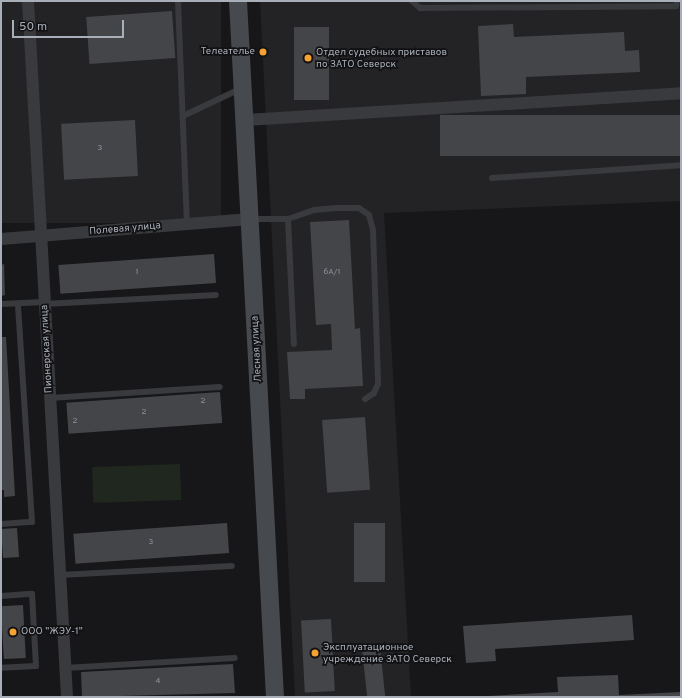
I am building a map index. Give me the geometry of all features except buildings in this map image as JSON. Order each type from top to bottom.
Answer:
[{"type":"main road","name":"Лесная улица","points":[[238,1],[275,697]]},
{"type":"street","name":"Пионерская улица","points":[[28,1],[67,697]]},
{"type":"street","points":[[245,120],[681,93]]},
{"type":"street","name":"Полевая улица","points":[[1,239],[41,237],[250,219]]},
{"type":"lane","points":[[178,1],[188,224]]},
{"type":"lane","points":[[412,1],[420,8],[676,6],[677,1]]},
{"type":"lane","points":[[184,116],[243,87]]},
{"type":"lane","points":[[492,178],[681,165]]},
{"type":"lane","points":[[250,219],[288,219],[314,210],[337,208],[359,208],[370,215],[373,230],[378,384],[374,393],[365,399]]},
{"type":"lane","points":[[288,219],[294,344]]},
{"type":"lane","points":[[1,304],[216,295]]},
{"type":"lane","points":[[1,524],[32,522],[18,304]]},
{"type":"lane","points":[[50,398],[220,387]]},
{"type":"lane","points":[[60,575],[232,566]]},
{"type":"lane","points":[[1,596],[32,594],[36,666],[1,668]]},
{"type":"lane","points":[[66,668],[235,658]]},
{"type":"shaded area","points":[[1,1],[221,1],[221,223],[1,223]]},
{"type":"shaded area","points":[[260,1],[681,1],[681,201],[384,213],[411,697],[295,697]]},
{"type":"shaded area","points":[[180,464],[181,500],[93,503],[92,467]]},
{"type":"place","name":"Телеателье","points":[[263,52]]},
{"type":"place","name":"Отдел судебных приставов по ЗАТО Северск","points":[[308,58]]},
{"type":"place","name":"ООО \"ЖЭУ-1\"","points":[[13,632]]},
{"type":"place","name":"Эксплуатационное учреждение ЗАТО Северск","points":[[315,653]]}]
